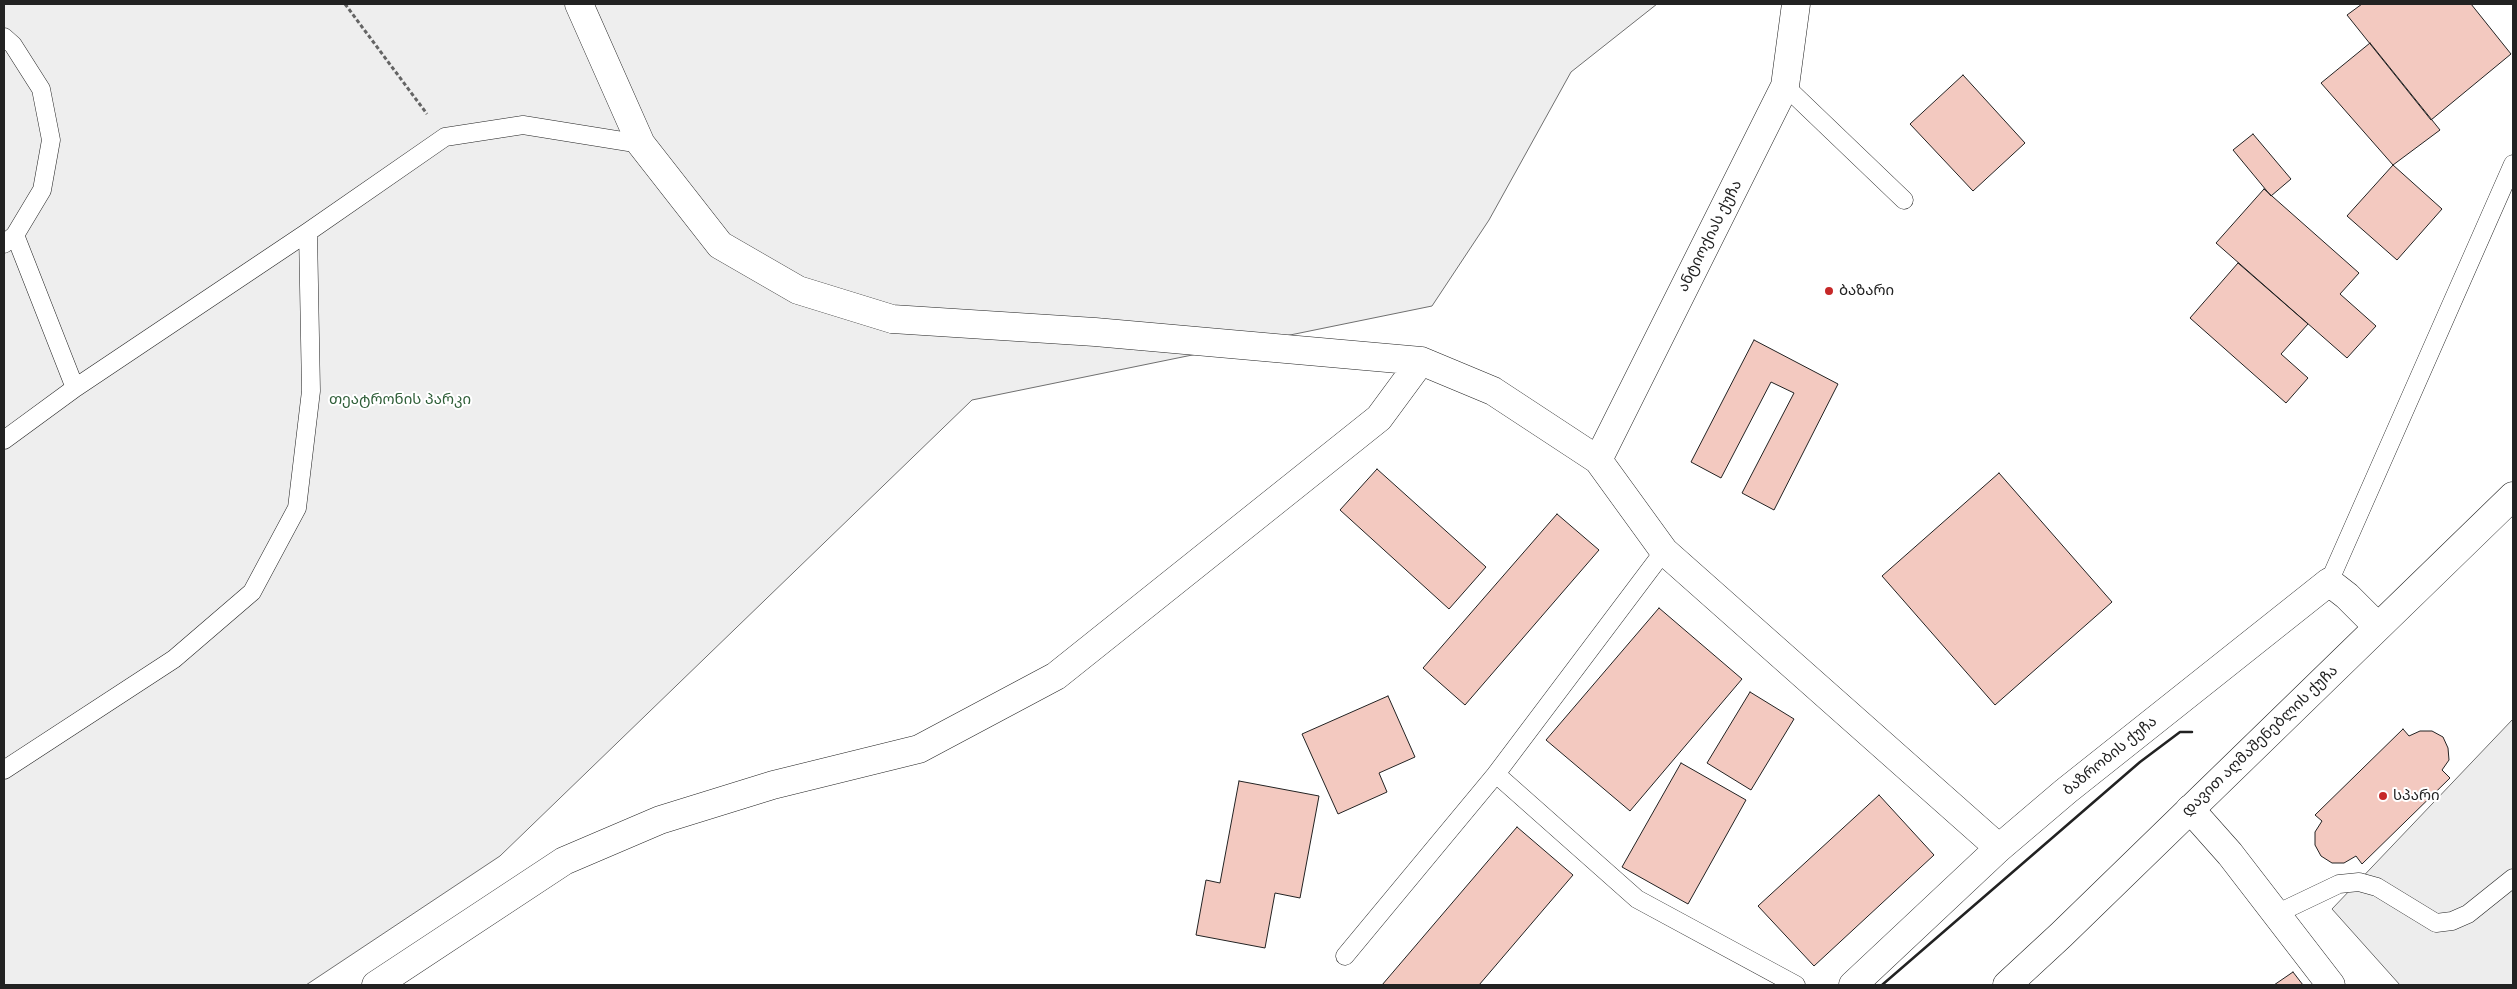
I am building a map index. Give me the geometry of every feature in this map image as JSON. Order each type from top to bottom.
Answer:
[{"type":"street","points":[[579,4],[641,144],[720,246],[798,290],[892,319],[1094,332],[1421,361],[1493,391],[1598,460],[1664,551],[1998,848]]},
{"type":"street","name":"ანტიოქიას ქუჩა","points":[[1598,460],[1785,86],[1796,4]]},
{"type":"street","points":[[376,985],[564,861],[660,820],[773,786],[920,749],[1056,676],[1379,418],[1421,361]]},
{"type":"street","name":"დავით აღმაშენებლის ქუჩა","points":[[2007,985],[2513,496]]},
{"type":"street","points":[[2329,582],[2347,596],[2377,626]]},
{"type":"street","name":"ბაზრობის ქუჩა","points":[[1853,985],[1998,848],[2066,791],[2329,582]]},
{"type":"street","points":[[2190,809],[2331,985]]},
{"type":"lane","points":[[4,38],[13,45],[41,89],[51,140],[42,190],[10,239],[75,388]]},
{"type":"lane","points":[[1785,86],[1904,200]]},
{"type":"lane","points":[[4,440],[75,388],[308,232],[445,137],[523,125],[641,144]]},
{"type":"lane","points":[[2329,582],[2513,164]]},
{"type":"lane","points":[[4,770],[174,659],[252,592],[297,508],[311,391],[308,232]]},
{"type":"lane","points":[[1345,956],[1496,774],[1664,551]]},
{"type":"lane","points":[[1496,774],[1638,900],[1796,985]]},
{"type":"lane","points":[[2276,914],[2340,884],[2359,882],[2377,887],[2436,923],[2452,921],[2468,914],[2513,878]]},
{"type":"path","points":[[346,4],[445,137]]},
{"type":"green space","name":"თეატრონის პარკი","points":[[4,4],[1657,4],[1571,72],[1489,220],[1432,306],[972,400],[500,856],[306,985],[4,985]]},
{"type":"shaded area","points":[[2513,719],[2513,985],[2400,985],[2332,909]]},
{"type":"building","points":[[2362,4],[2471,4],[2511,54],[2431,120],[2347,15]]},
{"type":"building","points":[[2370,43],[2440,130],[2393,165],[2321,83]]},
{"type":"building","points":[[1963,75],[2025,143],[1973,191],[1910,124]]},
{"type":"building","points":[[2253,134],[2291,179],[2271,196],[2233,150]]},
{"type":"building","points":[[2393,165],[2442,209],[2397,260],[2347,216]]},
{"type":"building","points":[[2264,189],[2359,273],[2340,294],[2376,326],[2347,358],[2216,243]]},
{"type":"building","points":[[2238,263],[2308,324],[2281,354],[2308,378],[2286,403],[2190,318]]},
{"type":"building","points":[[1754,340],[1838,384],[1774,510],[1742,493],[1794,393],[1771,382],[1721,478],[1691,462]]},
{"type":"building","points":[[1377,469],[1486,567],[1449,609],[1340,510]]},
{"type":"building","points":[[1999,473],[2112,602],[1995,705],[1882,576]]},
{"type":"building","points":[[1557,514],[1599,550],[1465,705],[1423,668]]},
{"type":"building","points":[[1659,608],[1742,679],[1630,811],[1546,740]]},
{"type":"building","points":[[1750,692],[1794,719],[1751,790],[1707,763]]},
{"type":"building","points":[[1388,696],[1415,757],[1379,773],[1387,792],[1338,814],[1302,734]]},
{"type":"building","name":"სპარი","points":[[2403,729],[2409,736],[2420,731],[2432,731],[2443,737],[2448,748],[2449,760],[2442,770],[2450,778],[2362,864],[2356,856],[2344,863],[2332,863],[2321,856],[2315,845],[2315,832],[2322,821],[2315,815]]},
{"type":"building","points":[[1681,763],[1746,800],[1688,904],[1622,867]]},
{"type":"building","points":[[1239,781],[1319,796],[1300,898],[1275,893],[1265,948],[1196,935],[1206,880],[1220,883]]},
{"type":"building","points":[[1879,795],[1934,855],[1814,966],[1758,906]]},
{"type":"building","points":[[1517,827],[1573,875],[1479,985],[1382,985]]},
{"type":"building","points":[[2293,972],[2303,985],[2274,985]]},
{"type":"wall","points":[[1882,985],[2140,762],[2180,732],[2192,732]]},
{"type":"place","name":"ბაზარი","points":[[1829,291]]},
{"type":"place","name":"სპარი","points":[[2383,796]]}]
